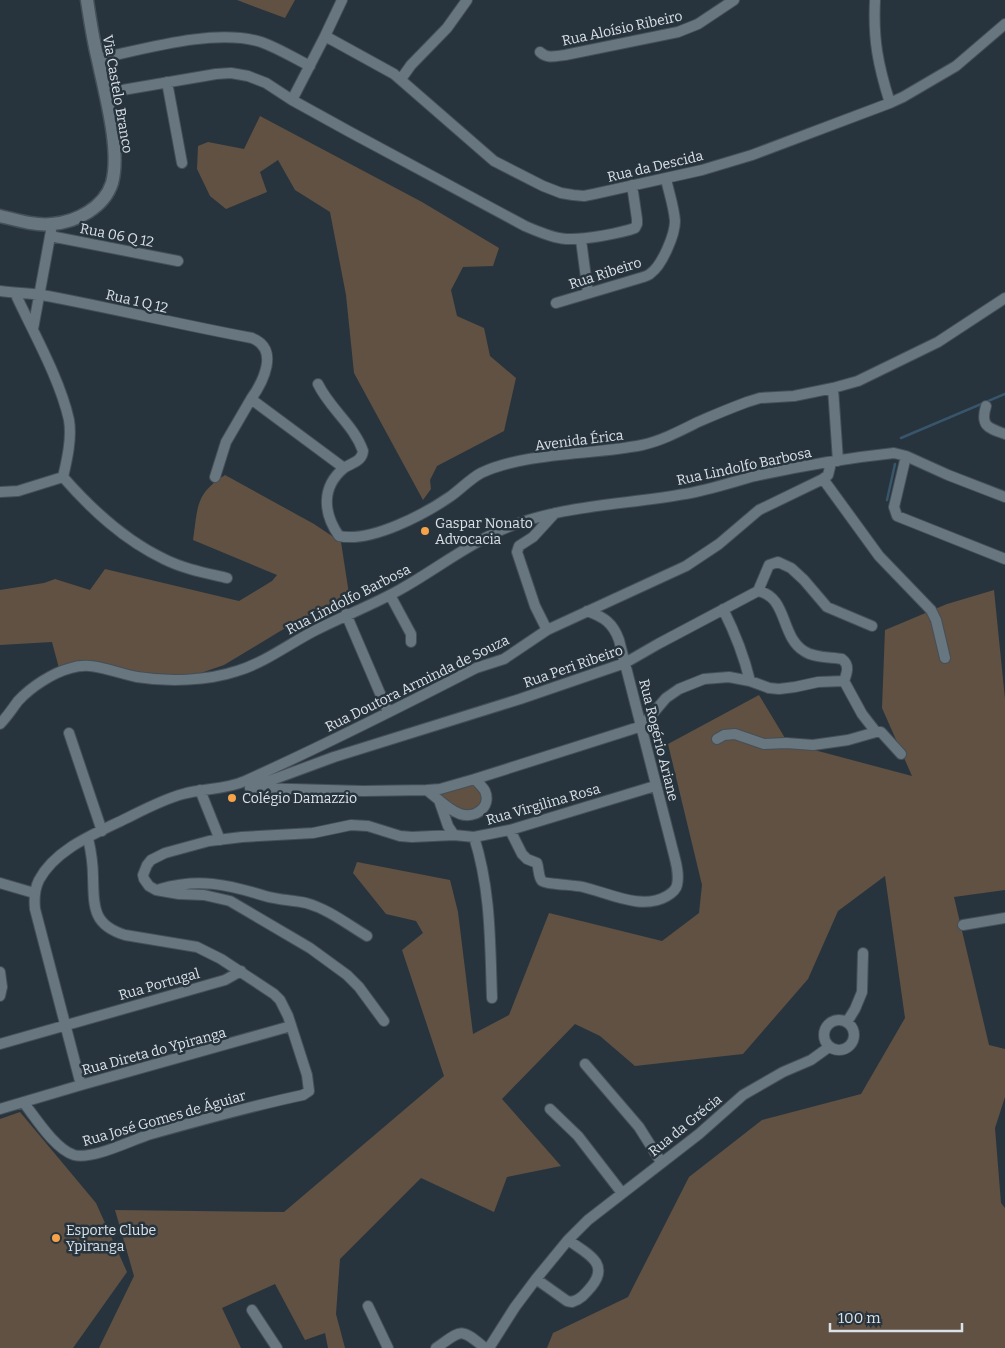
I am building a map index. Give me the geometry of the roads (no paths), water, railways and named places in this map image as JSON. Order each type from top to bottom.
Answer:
[{"type":"main road","name":"Via Castelo Branco","points":[[0,216],[51,230],[97,206],[106,196],[111,185],[114,172],[114,153],[105,93],[87,0]]},
{"type":"street","points":[[292,100],[342,0]]},
{"type":"street","points":[[401,79],[411,64],[447,28],[467,0]]},
{"type":"street","name":"Rua Aloísio Ribeiro","points":[[540,52],[544,56],[566,55],[678,32],[698,24],[734,0]]},
{"type":"street","points":[[875,0],[874,41],[890,103]]},
{"type":"street","name":"Rua da Descida","points":[[325,36],[401,79],[494,161],[543,186],[561,193],[584,196],[666,179],[752,155],[890,103],[956,66],[1005,24]]},
{"type":"street","points":[[97,59],[201,39],[229,37],[262,42],[310,66]]},
{"type":"street","points":[[105,93],[216,74],[231,73],[248,76],[266,82],[292,100],[525,226],[554,238],[581,240],[635,228],[637,219],[632,185]]},
{"type":"street","points":[[167,82],[182,163]]},
{"type":"street","name":"Rua Ribeiro","points":[[556,303],[652,273],[675,229],[666,179]]},
{"type":"street","points":[[33,330],[51,230]]},
{"type":"street","name":"Rua 06 Q 12","points":[[51,230],[178,261]]},
{"type":"street","points":[[581,240],[588,293]]},
{"type":"street","name":"Rua 1 Q 12","points":[[0,291],[39,295],[252,338],[264,345],[268,357],[261,382],[250,399]]},
{"type":"street","points":[[15,294],[55,379],[69,421],[69,442],[63,477]]},
{"type":"street","points":[[945,658],[936,620],[931,610],[879,556],[823,479],[828,475],[835,462],[833,388],[858,381],[921,351],[963,327],[1005,298]]},
{"type":"street","points":[[215,477],[226,442],[250,399],[344,468],[360,459],[363,451],[348,424],[323,394],[318,384]]},
{"type":"street","name":"Avenida Érica","points":[[344,468],[333,480],[326,496],[333,527],[339,536],[366,535],[411,520],[435,507],[481,474],[509,463],[552,456],[604,452],[644,445],[760,398],[794,396],[833,388]]},
{"type":"street","points":[[986,406],[985,424],[989,428],[1005,434]]},
{"type":"street","name":"Rua Lindolfo Barbosa","points":[[0,724],[27,693],[47,679],[71,668],[85,665],[99,666],[150,679],[190,679],[225,675],[248,667],[346,614],[390,596],[486,537],[524,522],[586,507],[641,502],[689,494],[757,476],[835,462],[894,453],[906,456]]},
{"type":"street","points":[[1005,497],[906,456],[894,507],[897,516],[1005,559]]},
{"type":"street","points":[[0,492],[18,490],[63,477]]},
{"type":"street","points":[[63,477],[103,519],[132,542],[164,560],[227,578]]},
{"type":"street","name":"Rua Doutora Arminda de Souza","points":[[34,893],[38,881],[54,861],[88,838],[182,794],[232,787],[476,668],[504,659],[546,630],[686,566],[719,544],[759,510],[823,479]]},
{"type":"street","points":[[546,630],[535,606],[517,552],[519,546],[533,537],[555,513]]},
{"type":"street","points":[[872,626],[827,607],[791,568],[778,562],[769,565],[758,591],[766,593],[775,599],[790,633],[797,645],[803,650],[810,654],[845,661],[847,673],[844,681],[859,709],[876,732]]},
{"type":"street","name":"Rua Peri Ribeiro","points":[[250,788],[350,752],[625,664],[758,591]]},
{"type":"street","points":[[390,596],[410,630],[411,642]]},
{"type":"street","points":[[723,609],[736,636],[750,681]]},
{"type":"street","name":"Rua Rogério Ariane","points":[[510,830],[522,854],[537,863],[539,877],[543,882],[570,884],[642,902],[655,901],[674,892],[677,886],[678,877],[669,836],[619,640],[611,624],[605,618],[587,611]]},
{"type":"street","points":[[346,614],[388,712]]},
{"type":"street","points":[[232,787],[346,791],[427,790],[475,779],[642,726],[666,698],[692,683],[717,677],[728,677],[750,681],[769,688],[779,688],[818,682],[844,681]]},
{"type":"street","points":[[717,739],[724,735],[735,734],[764,744],[813,745],[848,740],[881,732],[901,754]]},
{"type":"street","points":[[70,733],[102,831]]},
{"type":"street","points":[[427,790],[460,814],[470,816],[479,813],[485,806],[486,800],[485,792],[475,779]]},
{"type":"street","name":"Rua Virgilina Rosa","points":[[156,890],[149,886],[144,879],[144,871],[151,860],[177,849],[220,840],[313,833],[352,824],[368,826],[400,836],[454,835],[474,837],[510,830],[655,786]]},
{"type":"street","points":[[200,790],[220,840]]},
{"type":"street","points":[[439,800],[448,826],[454,835]]},
{"type":"street","points":[[474,837],[482,863],[487,900],[492,998]]},
{"type":"street","points":[[88,838],[92,858],[94,906],[105,926],[114,932],[125,935],[197,947],[215,956],[265,987],[280,1000],[292,1026]]},
{"type":"street","points":[[156,890],[198,882],[246,889],[265,896],[317,907],[366,936]]},
{"type":"street","points":[[0,883],[34,893],[35,909],[82,1085]]},
{"type":"street","points":[[156,890],[179,894],[204,894],[230,901],[252,912],[310,948],[347,975],[359,987],[384,1021]]},
{"type":"street","points":[[962,925],[1005,918]]},
{"type":"street","points":[[847,1022],[855,1010],[862,992],[863,953]]},
{"type":"street","points":[[0,972],[2,987],[0,996]]},
{"type":"street","name":"Rua Portugal","points":[[0,1044],[226,980],[241,972]]},
{"type":"street","points":[[833,1020],[847,1022],[853,1029],[854,1039],[848,1047],[839,1050],[829,1046],[824,1037],[825,1027],[833,1020]]},
{"type":"street","name":"Rua Direta do Ypiranga","points":[[0,1109],[292,1026]]},
{"type":"street","name":"Rua José Gomes de Águiar","points":[[24,1103],[62,1149],[73,1155],[86,1156],[148,1135],[223,1114],[303,1095],[309,1091],[309,1084],[292,1026]]},
{"type":"street","name":"Rua da Grécia","points":[[489,1348],[515,1307],[536,1279],[568,1240],[588,1220],[699,1134],[743,1095],[783,1072],[811,1060],[829,1046]]},
{"type":"street","points":[[585,1064],[639,1127],[661,1162]]},
{"type":"street","points":[[550,1109],[578,1136],[622,1192]]},
{"type":"street","points":[[536,1279],[567,1301],[572,1302],[584,1296],[600,1271],[597,1262],[568,1240]]},
{"type":"street","points":[[368,1306],[388,1348]]},
{"type":"street","points":[[252,1310],[277,1348]]},
{"type":"street","points":[[436,1348],[463,1332],[467,1333],[485,1348]]},
{"type":"waterway","points":[[901,438],[1005,394]]},
{"type":"waterway","points":[[887,500],[895,464]]},
{"type":"place","name":"Gaspar Nonato Advocacia","points":[[425,531]]},
{"type":"place","name":"Colégio Damazzio","points":[[232,798]]},
{"type":"place","name":"Esporte Clube Ypiranga","points":[[56,1238]]}]
